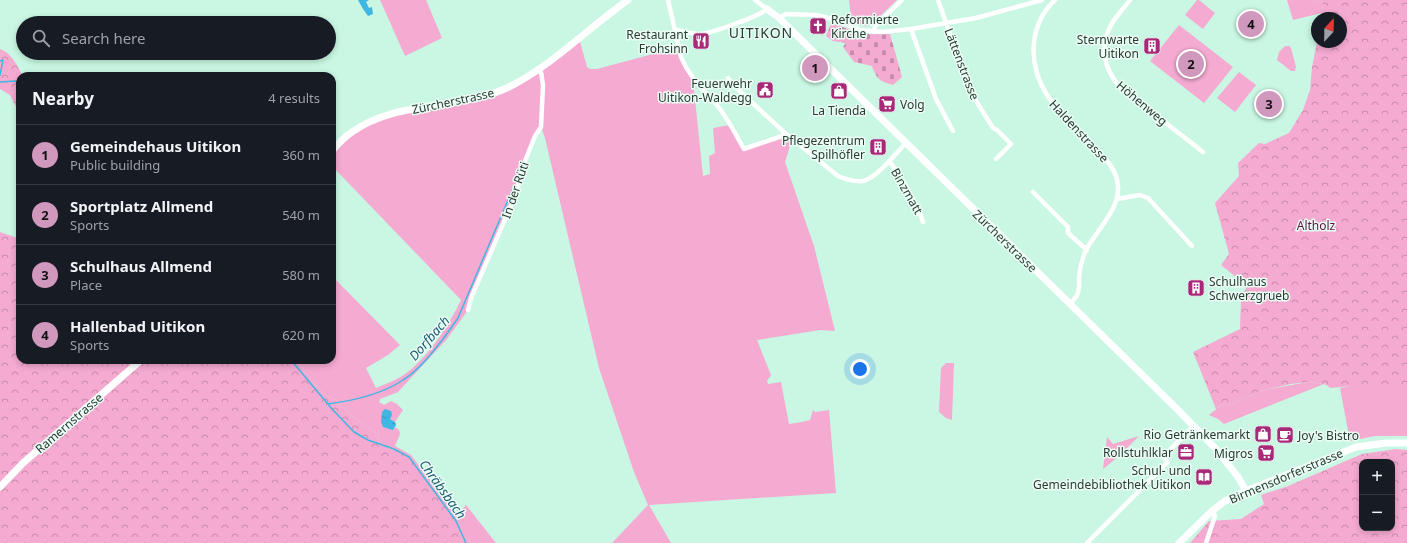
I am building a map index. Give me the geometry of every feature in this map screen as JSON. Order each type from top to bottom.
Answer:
[{"type":"street","name":"Zürcherstrasse","points":[[336,147],[352,132],[374,119],[398,112],[479,98],[510,86],[538,68],[628,0]]},
{"type":"street","points":[[668,0],[681,57],[685,66],[693,80],[720,110],[744,148],[782,136],[785,133]]},
{"type":"street","name":"Zürcherstrasse","points":[[755,0],[779,18],[1193,426],[1216,449],[1238,477],[1246,491]]},
{"type":"street","points":[[874,32],[875,26],[902,0]]},
{"type":"street","name":"Lättenstrasse","points":[[938,0],[965,77],[982,112],[993,128],[1011,144],[996,159]]},
{"type":"street","points":[[779,18],[786,14],[816,15],[832,19],[858,29],[874,32],[910,29],[976,18],[1042,0]]},
{"type":"street","name":"Haldenstrasse","points":[[1056,0],[1044,13],[1036,31],[1033,54],[1039,80],[1044,92],[1052,104],[1108,162],[1117,176],[1118,199]]},
{"type":"street","name":"Höhenweg","points":[[1130,0],[1111,24],[1106,37],[1104,52],[1108,71],[1121,88],[1203,152]]},
{"type":"street","points":[[676,30],[693,33],[709,33],[758,15],[767,9]]},
{"type":"street","points":[[910,29],[936,99],[954,131]]},
{"type":"street","name":"In der Rüti","points":[[468,310],[471,298],[518,188],[519,176],[535,136],[541,127],[543,85],[541,72],[538,68]]},
{"type":"street","points":[[728,78],[732,84],[785,133],[838,176],[846,179],[862,181],[877,172],[906,143]]},
{"type":"street","name":"Binzmatt","points":[[889,161],[895,168],[920,212],[923,222]]},
{"type":"street","points":[[1033,192],[1068,227],[1068,234],[1087,250]]},
{"type":"street","points":[[1070,304],[1078,294],[1081,264],[1087,250],[1118,199],[1140,196],[1148,198],[1192,246]]},
{"type":"street","name":"Ramernstrasse","points":[[0,487],[23,464],[136,364]]},
{"type":"street","points":[[1087,543],[1168,462],[1163,457],[1193,426]]},
{"type":"street","name":"Birmensdorferstrasse","points":[[1179,543],[1212,511],[1246,491],[1356,447],[1386,443],[1407,443]]},
{"type":"street","points":[[1206,543],[1215,516],[1212,511]]},
{"type":"green space","points":[[380,0],[426,0],[442,38],[405,56]]},
{"type":"green space","points":[[849,0],[897,0],[872,24],[866,26],[850,21]]},
{"type":"green space","points":[[1197,0],[1215,13],[1203,29],[1185,15]]},
{"type":"green space","points":[[1287,0],[1315,0],[1323,4],[1322,12],[1311,12],[1311,16],[1293,20]]},
{"type":"green space","name":"Altholz","points":[[1315,0],[1407,0],[1407,386],[1350,386],[1331,388],[1324,384],[1308,382],[1291,384],[1264,390],[1227,406],[1224,403],[1216,409],[1193,352],[1240,329],[1241,300],[1247,286],[1221,265],[1229,254],[1215,203],[1239,176],[1238,163],[1259,143],[1265,144],[1289,133],[1303,110],[1310,90],[1316,48],[1347,48],[1347,12],[1322,12],[1323,4]]},
{"type":"green space","points":[[831,24],[835,24],[861,34],[890,34],[902,77],[893,85],[880,79],[872,66],[854,62],[843,47],[846,43],[833,41],[826,36]]},
{"type":"green space","points":[[1179,25],[1233,67],[1204,103],[1150,61]]},
{"type":"green space","points":[[579,38],[587,67],[590,69],[597,69],[679,47],[693,80],[703,176],[710,174],[709,156],[715,153],[713,128],[730,125],[744,148],[785,133],[792,139],[785,162],[814,246],[835,331],[820,330],[757,340],[771,375],[767,381],[768,384],[781,382],[789,424],[810,420],[813,410],[815,412],[829,410],[836,493],[649,505],[671,543],[612,543],[648,505],[634,472],[599,368],[545,138],[541,127],[519,176],[518,187],[468,310],[447,339],[398,392],[380,399],[379,402],[384,405],[391,401],[403,410],[395,422],[390,419],[385,409],[393,430],[395,427],[399,430],[400,434],[395,446],[411,455],[457,515],[466,505],[496,543],[466,543],[456,521],[394,449],[378,444],[379,435],[349,414],[335,399],[322,392],[299,364],[336,364],[336,280],[400,345],[388,355],[366,368],[376,388],[402,376],[420,361],[436,342],[461,300],[336,170],[336,148],[374,119],[479,98],[510,86]]},
{"type":"green space","points":[[1285,46],[1289,46],[1291,48],[1296,67],[1295,71],[1291,71],[1277,60],[1279,52]]},
{"type":"green space","points":[[0,49],[11,57],[21,72],[16,72],[16,107],[10,95],[0,89]]},
{"type":"green space","points":[[1239,72],[1256,85],[1235,112],[1217,98]]},
{"type":"green space","points":[[0,232],[16,238],[16,364],[299,364],[322,392],[335,399],[349,414],[379,435],[378,444],[403,453],[414,463],[456,521],[466,543],[0,543]]},
{"type":"green space","points":[[946,363],[954,363],[952,420],[946,418],[939,412],[941,368]]},
{"type":"green space","points":[[1308,382],[1324,384],[1224,424],[1218,419],[1209,415],[1224,403],[1227,406],[1264,390]]},
{"type":"green space","points":[[1350,386],[1407,386],[1407,436],[1375,436],[1350,441],[1340,388]]},
{"type":"green space","points":[[1139,436],[1118,457],[1103,469],[1107,437],[1113,444]]},
{"type":"green space","points":[[1396,449],[1407,450],[1407,543],[1190,543],[1209,521],[1241,519],[1264,504],[1261,495],[1288,486],[1362,454]]},
{"type":"water","points":[[358,0],[369,0],[366,2],[369,8],[372,7],[373,14],[368,16]]},
{"type":"water","points":[[385,409],[391,411],[392,415],[390,419],[395,422],[396,425],[393,430],[383,427],[381,422],[382,412]]},
{"type":"waterway","name":"Chräbsbach","points":[[0,61],[3,60],[0,75]]},
{"type":"waterway","name":"Chräbsbach","points":[[0,82],[16,81]]},
{"type":"waterway","name":"Dorfbach","points":[[327,404],[366,396],[395,385],[410,375],[433,352],[458,318],[514,186]]},
{"type":"waterway","name":"Chräbsbach","points":[[294,364],[332,409],[354,432],[368,440],[394,449],[409,457],[456,521],[466,543]]},
{"type":"place","name":"Hallenbad Uitikon","points":[[1251,24]]},
{"type":"place","name":"Reformierte Kirche","points":[[818,26]]},
{"type":"place","name":"Restaurant Frohsinn","points":[[701,41]]},
{"type":"place","name":"Sternwarte Uitikon","points":[[1152,46]]},
{"type":"place","name":"Sportplatz Allmend","points":[[1191,64]]},
{"type":"place","name":"Gemeindehaus Uitikon","points":[[815,68]]},
{"type":"place","name":"Feuerwehr Uitikon-Waldegg","points":[[765,90]]},
{"type":"place","name":"La Tienda","points":[[839,91]]},
{"type":"place","name":"Volg","points":[[887,104]]},
{"type":"place","name":"Schulhaus Allmend","points":[[1269,104]]},
{"type":"place","name":"Pflegezentrum Spilhöfler","points":[[878,147]]},
{"type":"place","name":"Schulhaus Schwerzgrueb","points":[[1196,288]]},
{"type":"place","name":"Rio Getränkemarkt","points":[[1263,434]]},
{"type":"place","name":"Joy's Bistro","points":[[1285,435]]},
{"type":"place","name":"Rollstuhlklar","points":[[1186,452]]},
{"type":"place","name":"Migros","points":[[1266,453]]},
{"type":"place","name":"Schul- und Gemeindebibliothek Uitikon","points":[[1204,477]]},
{"type":"district","name":"UITIKON","points":[[761,32]]}]
